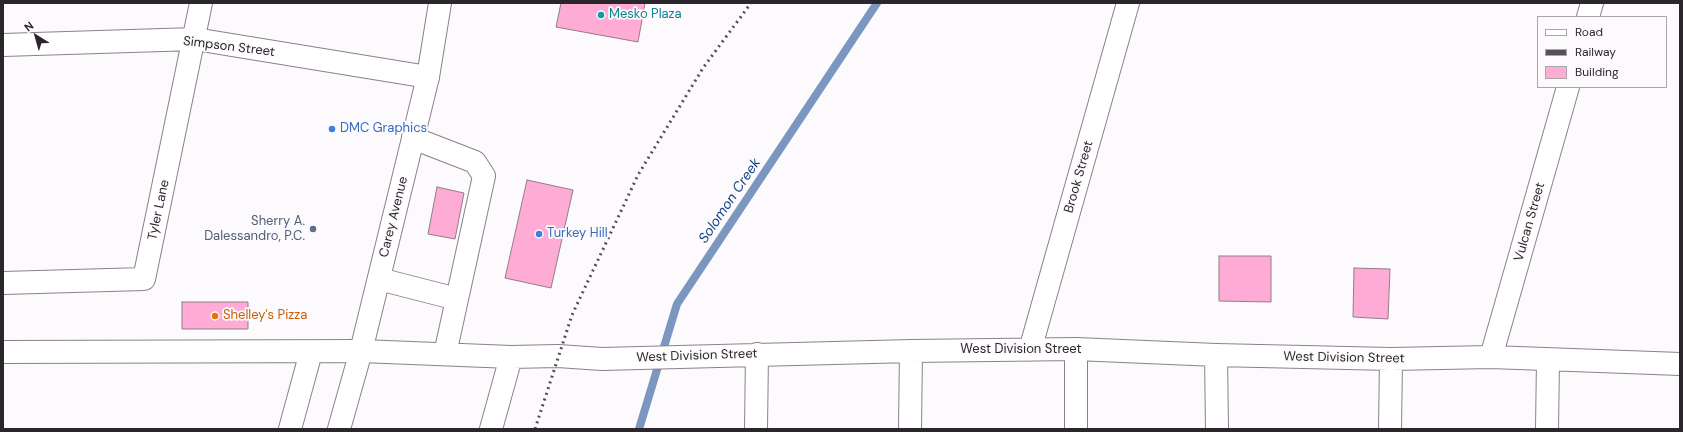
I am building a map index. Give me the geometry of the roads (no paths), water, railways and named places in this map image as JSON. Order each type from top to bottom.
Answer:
[{"type":"street","name":"Tyler Lane","points":[[3,283],[144,279],[195,40],[201,3]]},
{"type":"street","name":"Carey Avenue","points":[[339,429],[361,352],[428,77],[440,3]]},
{"type":"street","name":"Brook Street","points":[[1030,350],[1128,3]]},
{"type":"street","points":[[1588,16],[1592,3]]},
{"type":"street","name":"Simpson Street","points":[[3,45],[195,40],[428,77]]},
{"type":"street","name":"Vulcan Street","points":[[1491,357],[1568,88]]},
{"type":"street","points":[[413,138],[475,162],[484,176],[445,354]]},
{"type":"street","points":[[379,279],[457,299]]},
{"type":"street","name":"West Division Street","points":[[3,352],[361,352],[511,357],[558,356],[602,359],[691,358],[757,354],[1076,349],[1216,355],[1391,359],[1491,357],[1680,364]]},
{"type":"street","points":[[1076,349],[1076,429]]},
{"type":"street","points":[[910,429],[911,351]]},
{"type":"street","points":[[290,429],[312,352]]},
{"type":"street","points":[[756,429],[757,354]]},
{"type":"street","points":[[1216,355],[1217,429]]},
{"type":"street","points":[[491,429],[511,357]]},
{"type":"street","points":[[1390,429],[1391,359]]},
{"type":"street","points":[[1547,429],[1548,359]]},
{"type":"waterway","name":"Solomon Creek","points":[[639,429],[677,304],[877,3]]},
{"type":"railway","points":[[535,429],[572,315],[638,175],[703,68],[751,3]]},
{"type":"place","name":"Mesko Plaza","points":[[601,15]]},
{"type":"place","name":"DMC Graphics","points":[[332,129]]},
{"type":"place","name":"Sherry A. Dalessandro, P.C.","points":[[313,229]]},
{"type":"place","name":"Turkey Hill","points":[[539,234]]},
{"type":"place","name":"Shelley's Pizza","points":[[215,316]]}]
